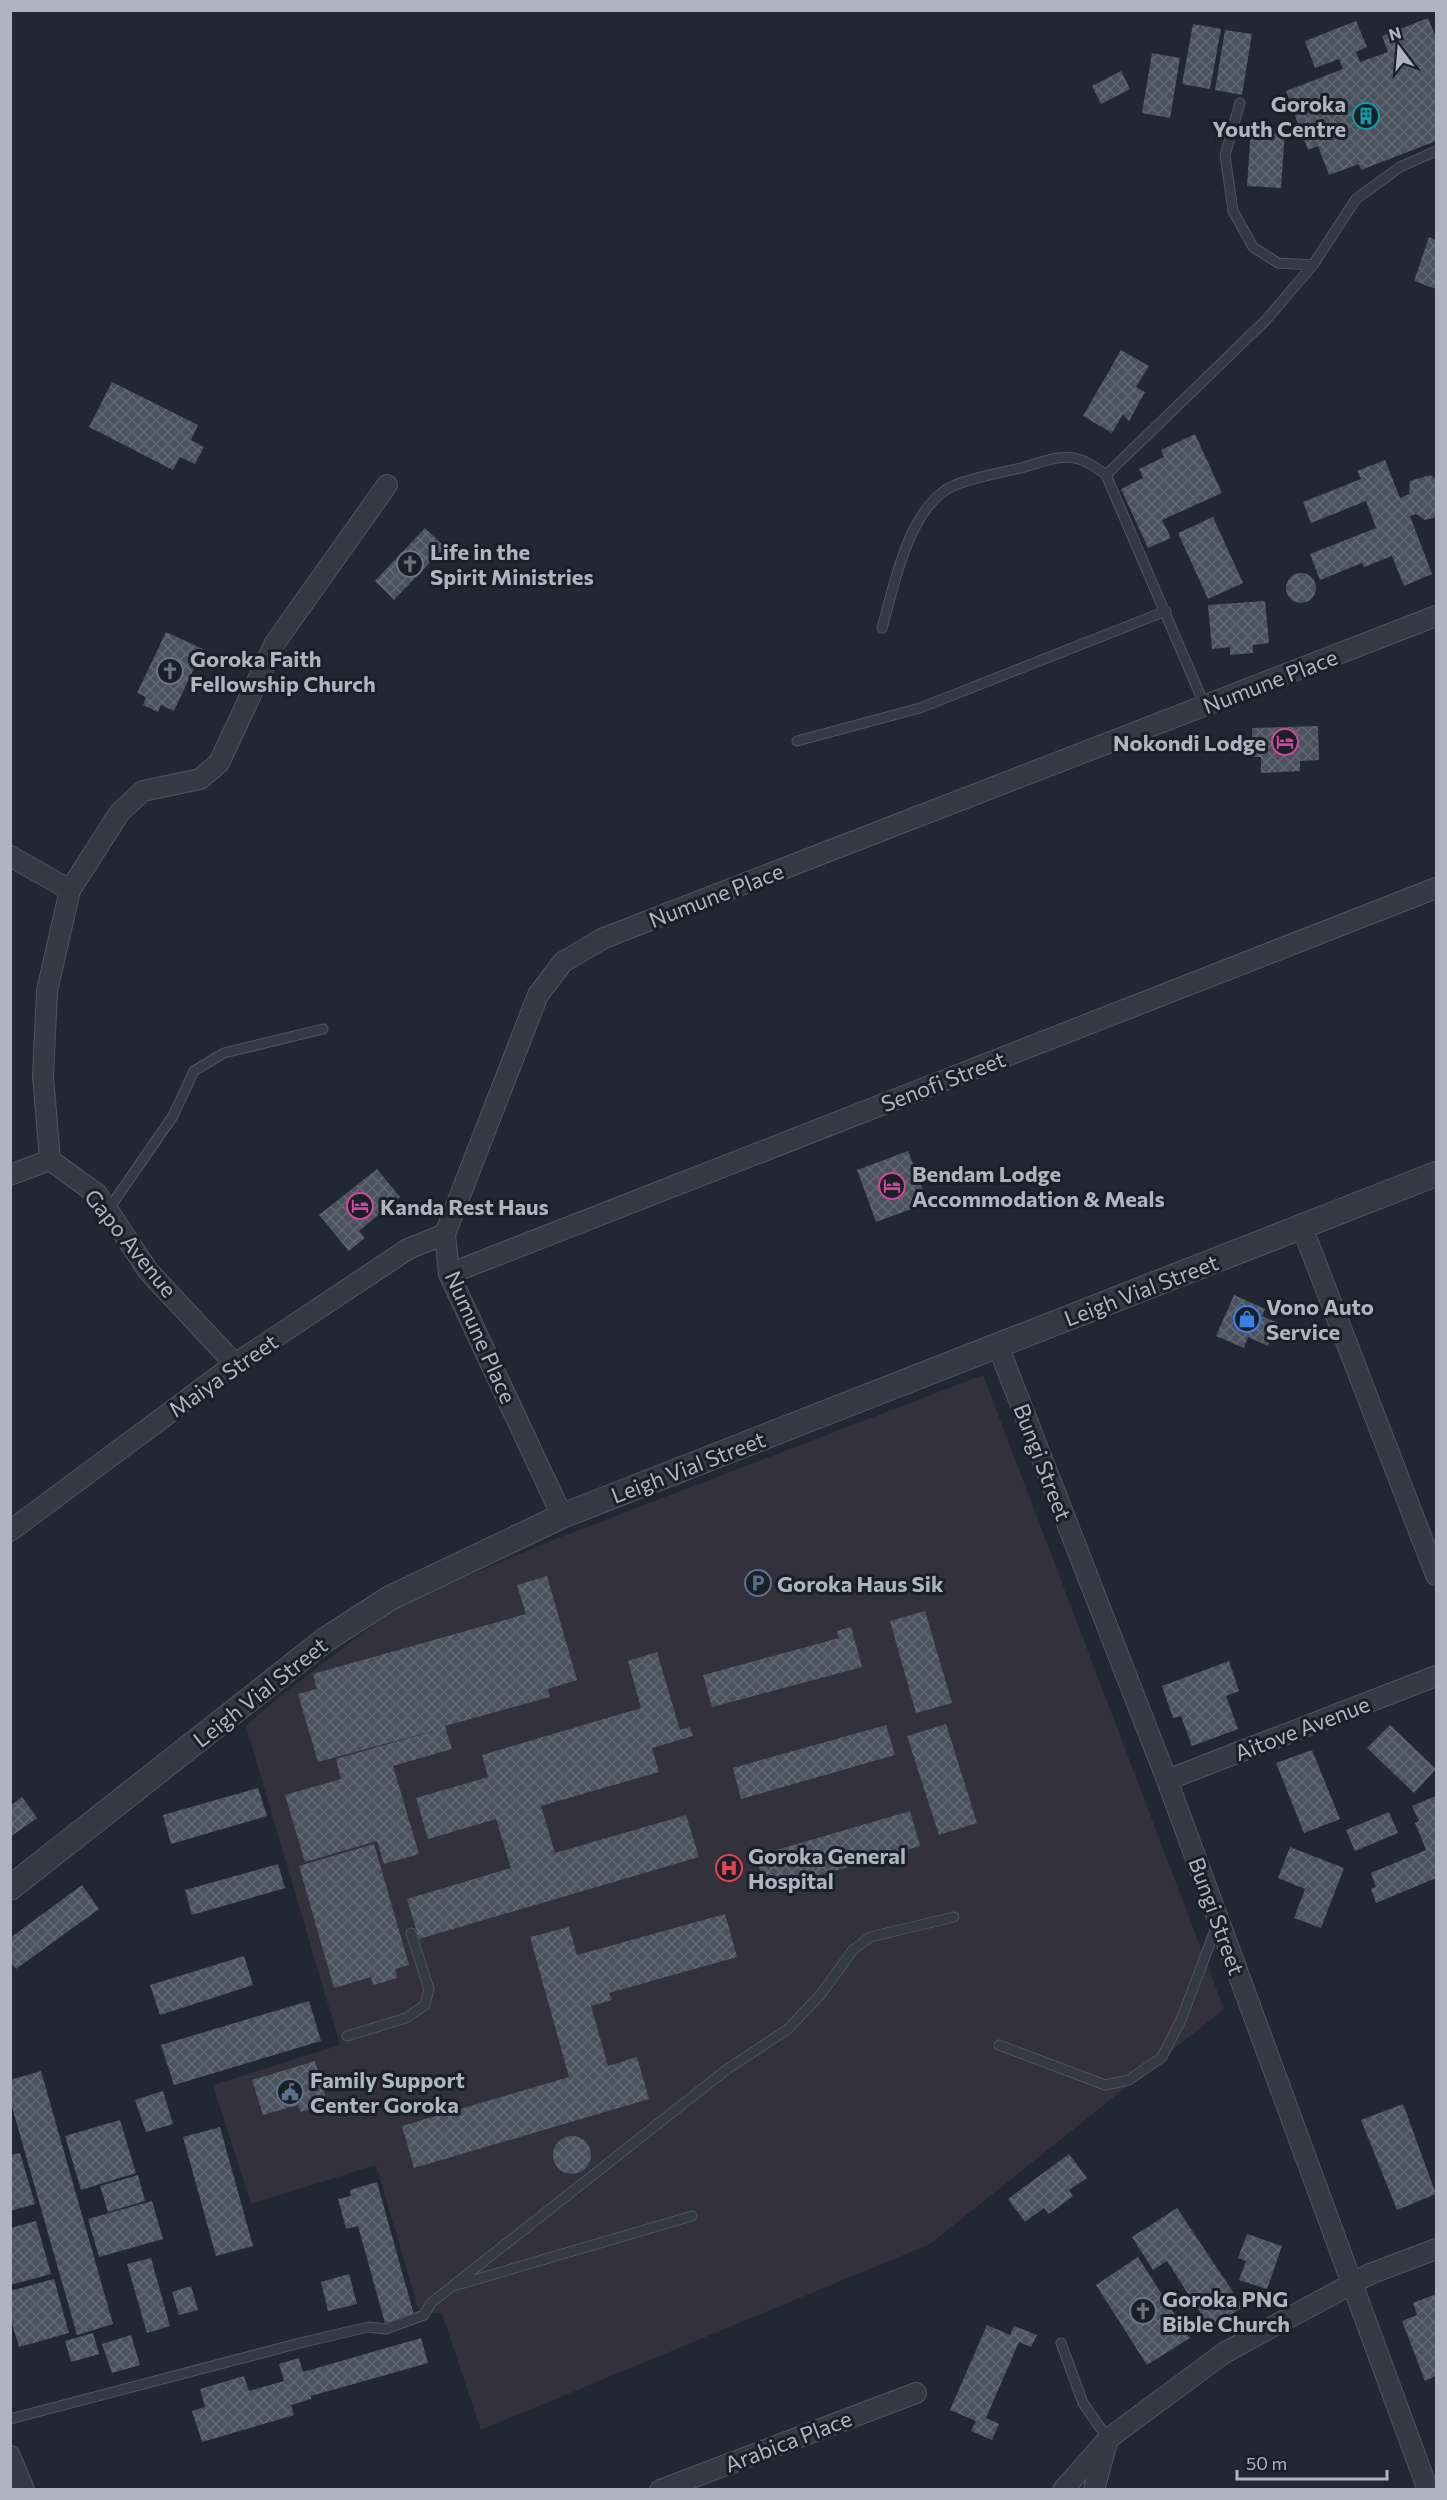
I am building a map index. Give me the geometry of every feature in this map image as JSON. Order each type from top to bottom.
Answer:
[{"type":"street","points":[[10,1175],[50,1160],[43,1076],[47,991],[70,890],[120,812],[143,791],[200,779],[219,763],[275,643],[387,485]]},
{"type":"street","name":"Numune Place","points":[[562,1516],[449,1274],[445,1234],[538,995],[563,962],[604,938],[1437,616]]},
{"type":"street","points":[[10,856],[70,890]]},
{"type":"street","name":"Senofi Street","points":[[449,1274],[1437,888]]},
{"type":"street","name":"Gapo Avenue","points":[[50,1160],[97,1194],[149,1272],[235,1364]]},
{"type":"street","name":"Leigh Vial Street","points":[[10,1888],[325,1640],[390,1598],[562,1516],[1437,1174]]},
{"type":"street","points":[[1302,1227],[1429,1530],[1437,1575]]},
{"type":"street","name":"Maiya Street","points":[[10,1531],[235,1364],[408,1249],[445,1234]]},
{"type":"street","name":"Bungi Street","points":[[998,1346],[1167,1780],[1428,2490]]},
{"type":"street","name":"Aitove Avenue","points":[[1167,1780],[1437,1676]]},
{"type":"street","points":[[1063,2490],[1108,2439],[1224,2353],[1353,2284],[1437,2249]]},
{"type":"street","name":"Arabica Place","points":[[660,2490],[916,2394]]},
{"type":"street","points":[[1094,2490],[1108,2439]]},
{"type":"street","points":[[10,2456],[24,2490]]},
{"type":"lane","points":[[1240,103],[1225,155],[1233,211],[1253,247],[1278,263],[1313,265]]},
{"type":"lane","points":[[1107,474],[1266,320],[1313,265],[1356,199],[1400,167],[1437,152]]},
{"type":"lane","points":[[882,628],[903,551],[931,503],[953,486],[1061,457],[1086,459],[1107,474],[1205,706]]},
{"type":"lane","points":[[797,741],[920,708],[1166,612]]},
{"type":"lane","points":[[108,1210],[173,1116],[194,1071],[224,1053],[323,1029]]},
{"type":"lane","points":[[10,2419],[300,2343],[368,2327],[386,2329],[409,2323],[424,2315],[431,2303],[726,2070],[788,2029],[821,1994],[853,1950],[870,1937],[954,1917]]},
{"type":"lane","points":[[999,2045],[1105,2085],[1129,2080],[1162,2057],[1181,2020],[1219,1921]]},
{"type":"lane","points":[[347,2036],[406,2018],[425,2005],[429,1989],[411,1933]]},
{"type":"lane","points":[[452,2287],[692,2216]]},
{"type":"lane","points":[[1061,2343],[1083,2403],[1108,2439]]},
{"type":"shaded area","name":"Goroka General Hospital","points":[[983,1375],[1224,2009],[930,2244],[481,2430],[442,2313],[419,2312],[376,2165],[251,2204],[213,2085],[340,2045],[246,1726],[279,1697],[399,1605],[553,1540]]},
{"type":"building","name":"Goroka Youth Centre","points":[[1428,18],[1434,33],[1436,32],[1436,141],[1361,170],[1359,164],[1329,175],[1318,146],[1308,150],[1286,91],[1343,69],[1339,59],[1315,68],[1305,41],[1356,21],[1367,47],[1356,52],[1360,62],[1388,52],[1382,36]]},
{"type":"building","points":[[1193,24],[1221,29],[1210,89],[1182,84]]},
{"type":"building","points":[[1225,30],[1252,34],[1242,95],[1215,90]]},
{"type":"building","points":[[1152,53],[1180,58],[1170,118],[1142,113]]},
{"type":"building","points":[[1121,71],[1130,89],[1101,104],[1092,86]]},
{"type":"building","points":[[1251,129],[1285,131],[1281,188],[1247,186]]},
{"type":"building","points":[[1429,237],[1436,240],[1436,289],[1414,281]]},
{"type":"building","points":[[1121,350],[1149,366],[1136,387],[1145,392],[1129,421],[1123,414],[1112,433],[1083,416]]},
{"type":"building","points":[[112,382],[198,425],[191,440],[204,447],[195,464],[180,457],[173,470],[89,427]]},
{"type":"building","points":[[1195,434],[1222,493],[1162,520],[1171,538],[1148,548],[1121,489],[1143,478],[1139,469],[1164,457],[1161,450]]},
{"type":"building","points":[[1385,460],[1400,498],[1409,494],[1410,481],[1430,475],[1436,479],[1436,517],[1425,520],[1416,514],[1410,516],[1432,574],[1404,586],[1392,556],[1364,567],[1362,563],[1320,580],[1310,554],[1376,528],[1366,501],[1311,523],[1303,502],[1361,479],[1357,471]]},
{"type":"building","points":[[1213,517],[1243,583],[1208,599],[1178,533]]},
{"type":"building","name":"Life in the Spirit Ministries","points":[[425,528],[445,547],[394,600],[375,581]]},
{"type":"building","points":[[1301,573],[1312,577],[1316,588],[1312,599],[1301,603],[1290,599],[1286,588],[1290,577]]},
{"type":"building","points":[[1265,601],[1269,643],[1253,645],[1253,653],[1230,655],[1230,647],[1212,649],[1208,605]]},
{"type":"building","name":"Goroka Faith Fellowship Church","points":[[166,632],[203,649],[174,711],[161,705],[158,712],[143,705],[146,697],[137,693]]},
{"type":"building","name":"Nokondi Lodge","points":[[1318,726],[1319,760],[1300,761],[1300,771],[1261,773],[1261,757],[1253,757],[1252,728]]},
{"type":"building","name":"Bendam Lodge Accommodation & Meals","points":[[908,1151],[928,1203],[876,1222],[857,1170]]},
{"type":"building","name":"Kanda Rest Haus","points":[[377,1169],[400,1197],[359,1231],[365,1238],[349,1251],[319,1215]]},
{"type":"building","name":"Vono Auto Service","points":[[1234,1295],[1265,1309],[1262,1316],[1278,1323],[1268,1346],[1248,1337],[1244,1348],[1216,1336]]},
{"type":"building","points":[[547,1576],[577,1680],[548,1689],[550,1697],[445,1726],[452,1749],[393,1766],[419,1854],[384,1864],[377,1841],[305,1862],[285,1795],[341,1779],[336,1759],[440,1729],[318,1762],[298,1694],[317,1689],[313,1674],[526,1614],[517,1585]]},
{"type":"building","points":[[925,1611],[952,1703],[916,1713],[890,1621]]},
{"type":"building","points":[[851,1627],[862,1667],[712,1707],[703,1675],[839,1638],[837,1631]]},
{"type":"building","points":[[657,1652],[680,1730],[690,1727],[693,1736],[652,1748],[659,1772],[541,1806],[555,1853],[686,1815],[699,1857],[419,1939],[407,1899],[511,1868],[496,1819],[428,1839],[416,1798],[488,1777],[482,1755],[641,1708],[628,1661]]},
{"type":"building","points":[[1229,1661],[1239,1691],[1226,1696],[1238,1729],[1192,1746],[1181,1716],[1173,1718],[1162,1686]]},
{"type":"building","points":[[946,1724],[977,1823],[939,1835],[907,1736]]},
{"type":"building","points":[[886,1725],[895,1755],[741,1799],[733,1768]]},
{"type":"building","points":[[1390,1725],[1436,1769],[1414,1793],[1367,1748]]},
{"type":"building","points":[[1312,1750],[1340,1819],[1304,1833],[1276,1763]]},
{"type":"building","points":[[258,1788],[267,1816],[171,1844],[163,1815]]},
{"type":"building","points":[[1436,1796],[1436,1878],[1376,1903],[1371,1889],[1376,1887],[1371,1873],[1426,1850],[1415,1823],[1419,1821],[1412,1806]]},
{"type":"building","points":[[22,1797],[37,1818],[10,1837],[10,1806]]},
{"type":"building","points":[[910,1811],[920,1846],[766,1891],[756,1856]]},
{"type":"building","points":[[1389,1812],[1398,1833],[1355,1851],[1346,1830]]},
{"type":"building","points":[[374,1844],[409,1965],[395,1969],[397,1978],[373,1985],[371,1977],[334,1988],[299,1866]]},
{"type":"building","points":[[1290,1847],[1344,1868],[1321,1928],[1294,1918],[1305,1889],[1278,1878]]},
{"type":"building","points":[[278,1864],[285,1888],[192,1915],[185,1890]]},
{"type":"building","points":[[82,1885],[99,1909],[16,1969],[10,1962],[10,1938]]},
{"type":"building","points":[[725,1914],[737,1957],[609,1993],[612,2000],[591,2006],[608,2066],[637,2057],[649,2099],[414,2168],[402,2126],[569,2077],[530,1937],[569,1927],[577,1955]]},
{"type":"building","points":[[244,1956],[253,1985],[160,2015],[150,1985]]},
{"type":"building","points":[[309,2001],[321,2041],[174,2085],[161,2045]]},
{"type":"building","name":"Family Support Center Goroka","points":[[315,2061],[328,2104],[301,2112],[298,2105],[263,2115],[252,2080]]},
{"type":"building","points":[[41,2071],[113,2324],[77,2335],[10,2100],[10,2080]]},
{"type":"building","points":[[163,2091],[173,2124],[146,2132],[135,2100]]},
{"type":"building","points":[[1403,2104],[1436,2194],[1397,2210],[1361,2120]]},
{"type":"building","points":[[120,2120],[136,2173],[81,2190],[65,2136]]},
{"type":"building","points":[[220,2127],[253,2246],[216,2256],[183,2137]]},
{"type":"building","points":[[572,2136],[586,2141],[591,2155],[586,2169],[572,2174],[558,2169],[553,2155],[558,2141]]},
{"type":"building","points":[[20,2153],[35,2204],[10,2211],[10,2155]]},
{"type":"building","points":[[1069,2154],[1087,2178],[1069,2190],[1073,2196],[1049,2214],[1044,2208],[1025,2222],[1008,2199]]},
{"type":"building","points":[[138,2175],[145,2201],[108,2212],[100,2186]]},
{"type":"building","points":[[377,2182],[414,2315],[385,2323],[358,2226],[346,2229],[338,2199],[351,2196],[350,2190]]},
{"type":"building","points":[[152,2201],[163,2239],[99,2257],[88,2219]]},
{"type":"building","points":[[1177,2208],[1243,2307],[1210,2328],[1167,2261],[1153,2270],[1132,2237]]},
{"type":"building","points":[[36,2221],[51,2274],[10,2285],[10,2228]]},
{"type":"building","points":[[1247,2234],[1282,2246],[1267,2289],[1239,2280],[1246,2261],[1238,2258]]},
{"type":"building","name":"Goroka PNG Bible Church","points":[[1138,2257],[1190,2338],[1147,2365],[1096,2285]]},
{"type":"building","points":[[151,2258],[170,2326],[147,2333],[127,2264]]},
{"type":"building","points":[[349,2274],[357,2304],[328,2311],[321,2282]]},
{"type":"building","points":[[54,2279],[69,2333],[19,2347],[10,2317],[10,2291]]},
{"type":"building","points":[[191,2286],[198,2310],[179,2315],[172,2292]]},
{"type":"building","points":[[1436,2294],[1436,2376],[1425,2381],[1402,2321],[1417,2315],[1413,2303]]},
{"type":"building","points":[[987,2325],[1010,2335],[1014,2326],[1037,2335],[1031,2347],[1019,2342],[986,2418],[999,2424],[992,2440],[971,2431],[976,2421],[950,2410]]},
{"type":"building","points":[[93,2333],[99,2354],[71,2362],[65,2341]]},
{"type":"building","points":[[131,2335],[140,2365],[112,2373],[102,2344]]},
{"type":"building","points":[[421,2338],[428,2363],[311,2396],[311,2399],[291,2405],[294,2415],[202,2442],[192,2411],[205,2407],[200,2389],[244,2376],[249,2391],[284,2381],[279,2364],[299,2358],[303,2372]]},
{"type":"place","name":"Goroka Youth Centre","points":[[1366,116]]},
{"type":"place","name":"Life in the Spirit Ministries","points":[[410,564]]},
{"type":"place","name":"Goroka Faith Fellowship Church","points":[[170,671]]},
{"type":"place","name":"Nokondi Lodge","points":[[1285,742]]},
{"type":"place","name":"Bendam Lodge Accommodation & Meals","points":[[892,1186]]},
{"type":"place","name":"Kanda Rest Haus","points":[[360,1206]]},
{"type":"place","name":"Vono Auto Service","points":[[1247,1319]]},
{"type":"place","name":"Goroka Haus Sik","points":[[758,1583]]},
{"type":"place","name":"Goroka General Hospital","points":[[729,1868]]},
{"type":"place","name":"Family Support Center Goroka","points":[[290,2092]]},
{"type":"place","name":"Goroka PNG Bible Church","points":[[1143,2311]]}]
